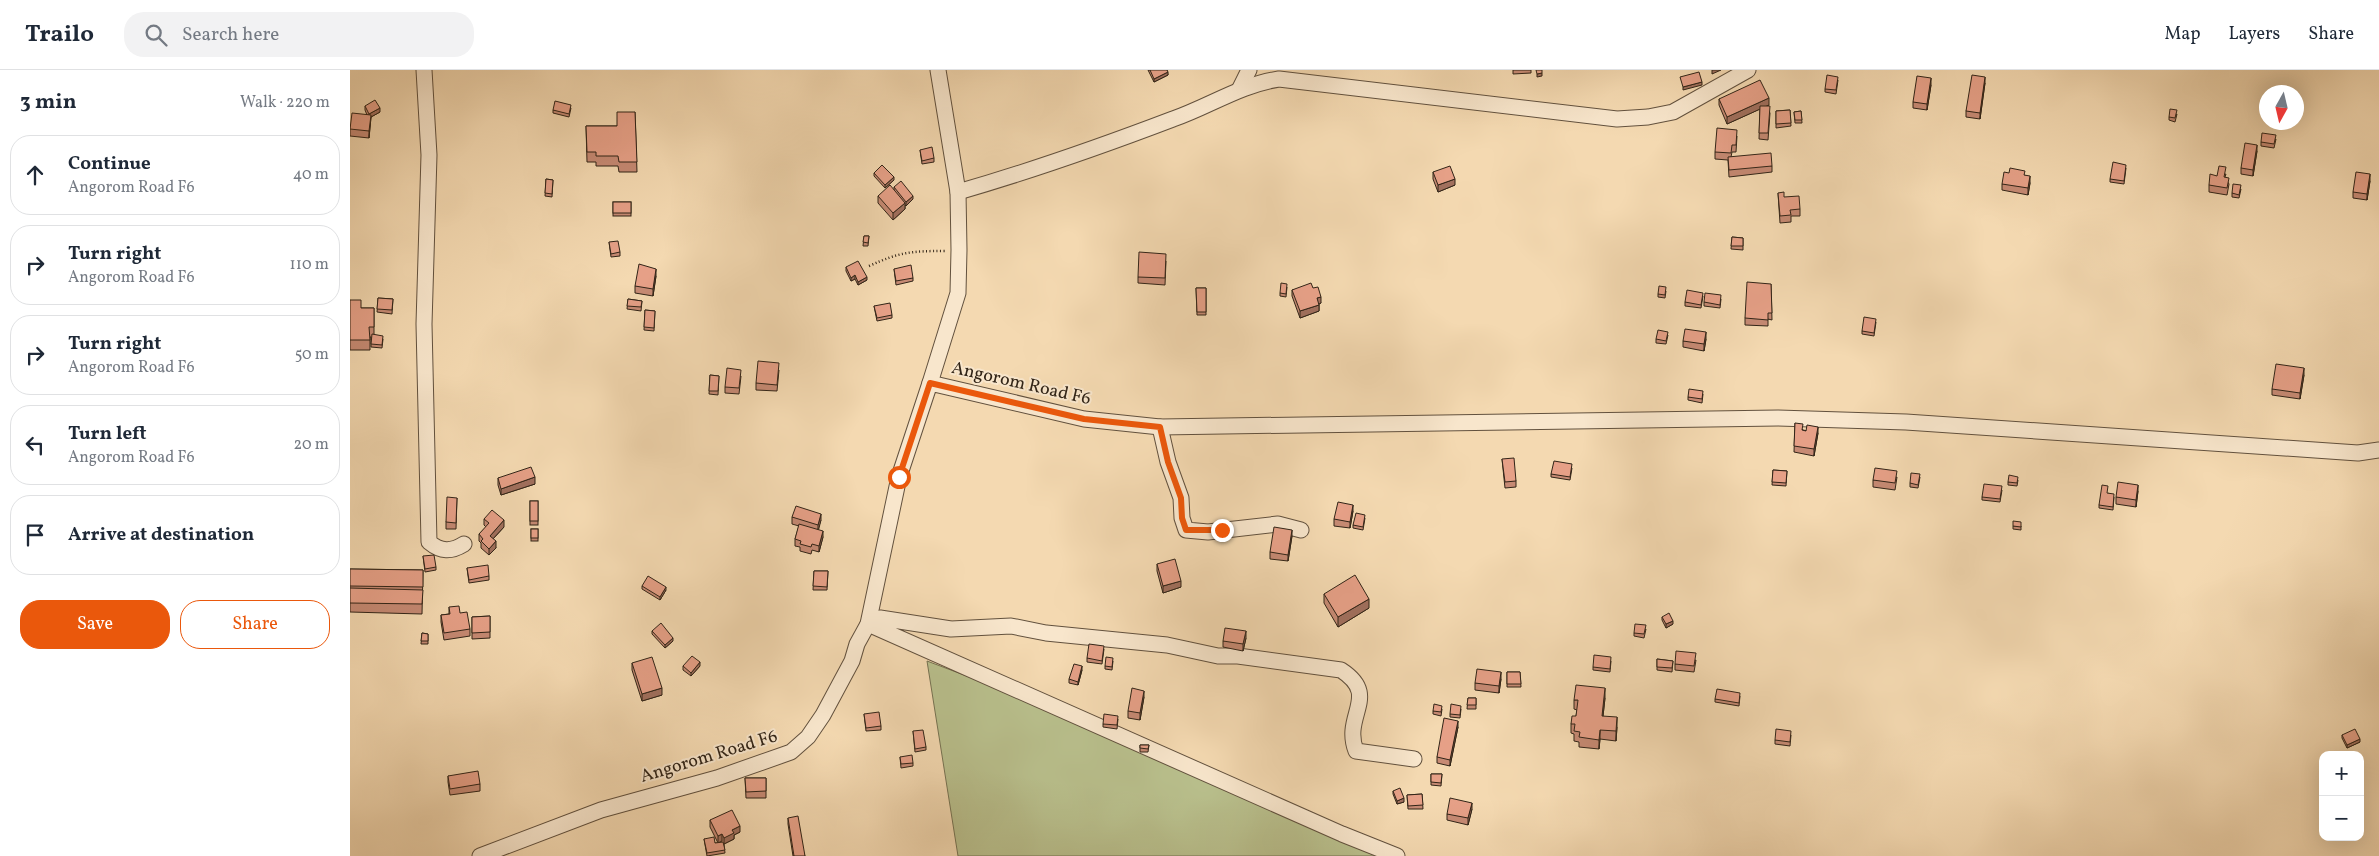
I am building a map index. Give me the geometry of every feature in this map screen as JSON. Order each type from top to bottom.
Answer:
[{"type":"street","points":[[424,70],[429,155],[424,324],[429,542],[438,550],[454,550],[464,544]]},
{"type":"street","points":[[930,383],[958,293],[958,192],[938,70]]},
{"type":"street","points":[[1240,88],[1249,70]]},
{"type":"street","points":[[958,192],[1048,166],[1103,146],[1180,117],[1240,88],[1257,82],[1279,79],[1297,80],[1617,119],[1648,117],[1673,112],[1748,70]]},
{"type":"street","name":"Angorom Road F6","points":[[480,856],[601,810],[717,778],[791,752],[808,738],[823,715],[852,661],[857,644],[868,624],[899,477],[930,383],[1084,419],[1160,427],[1778,418],[1906,422],[2358,453],[2379,450]]},
{"type":"street","points":[[1160,427],[1168,462],[1181,498],[1182,518],[1186,530],[1208,532],[1278,524],[1301,530]]},
{"type":"street","points":[[868,624],[880,618],[951,629],[1011,626],[1046,633],[1167,645],[1218,656],[1238,656],[1341,670],[1354,679],[1360,691],[1351,740],[1356,751],[1414,758]]},
{"type":"street","points":[[868,624],[1342,834],[1397,856]]},
{"type":"path","points":[[869,266],[892,256],[914,250],[959,250]]},
{"type":"green space","points":[[927,661],[1083,720],[1397,856],[958,856]]},
{"type":"building","points":[[1150,70],[1167,70],[1168,72],[1154,79]]},
{"type":"building","points":[[1536,70],[1542,70],[1542,73],[1537,74]]},
{"type":"building","points":[[1699,72],[1702,82],[1683,87],[1680,77]]},
{"type":"building","points":[[1827,75],[1838,77],[1836,90],[1825,89]]},
{"type":"building","points":[[1972,75],[1985,77],[1980,113],[1966,111]]},
{"type":"building","points":[[1917,76],[1931,78],[1927,104],[1913,102]]},
{"type":"building","points":[[1760,80],[1769,98],[1727,117],[1719,99]]},
{"type":"building","points":[[375,100],[380,108],[369,114],[365,106]]},
{"type":"building","points":[[555,101],[571,105],[569,114],[553,110]]},
{"type":"building","points":[[1760,106],[1770,106],[1768,133],[1759,133]]},
{"type":"building","points":[[2170,109],[2177,110],[2175,118],[2169,117]]},
{"type":"building","points":[[1790,110],[1791,123],[1776,124],[1776,111]]},
{"type":"building","points":[[1801,111],[1802,120],[1795,120],[1794,112]]},
{"type":"building","points":[[617,112],[635,112],[637,162],[619,162],[618,156],[596,156],[596,152],[587,152],[586,126],[617,126]]},
{"type":"building","points":[[352,113],[371,115],[369,131],[350,129]]},
{"type":"building","points":[[1717,128],[1737,130],[1736,145],[1732,145],[1731,153],[1715,152]]},
{"type":"building","points":[[2262,133],[2276,135],[2274,144],[2261,142]]},
{"type":"building","points":[[2245,143],[2257,145],[2253,170],[2241,168]]},
{"type":"building","points":[[932,147],[934,158],[922,161],[920,150]]},
{"type":"building","points":[[1771,153],[1772,166],[1729,170],[1728,157]]},
{"type":"building","points":[[2113,162],[2126,165],[2124,181],[2110,179]]},
{"type":"building","points":[[882,165],[894,177],[885,185],[874,173]]},
{"type":"building","points":[[1450,166],[1455,179],[1438,185],[1433,172]]},
{"type":"building","points":[[2219,166],[2226,167],[2224,177],[2229,178],[2227,188],[2209,185],[2210,174],[2217,176]]},
{"type":"building","points":[[2010,168],[2025,171],[2024,175],[2030,176],[2028,188],[2002,184],[2004,172],[2009,173]]},
{"type":"building","points":[[2356,172],[2370,174],[2367,194],[2353,192]]},
{"type":"building","points":[[546,179],[553,180],[552,194],[545,193]]},
{"type":"building","points":[[901,181],[913,196],[906,202],[894,187]]},
{"type":"building","points":[[2233,184],[2241,185],[2239,195],[2232,193]]},
{"type":"building","points":[[890,185],[905,203],[893,213],[878,196]]},
{"type":"building","points":[[1784,192],[1784,197],[1799,196],[1800,209],[1790,210],[1791,215],[1780,216],[1778,193]]},
{"type":"building","points":[[613,202],[631,202],[631,213],[613,213]]},
{"type":"building","points":[[864,236],[869,236],[868,243],[863,242]]},
{"type":"building","points":[[1732,237],[1743,238],[1743,246],[1731,246]]},
{"type":"building","points":[[618,241],[620,252],[611,254],[609,242]]},
{"type":"building","points":[[1139,252],[1166,254],[1165,278],[1138,277]]},
{"type":"building","points":[[858,261],[867,277],[858,282],[855,275],[851,278],[846,267]]},
{"type":"building","points":[[639,264],[656,269],[653,289],[635,286]]},
{"type":"building","points":[[911,265],[913,278],[896,281],[894,269]]},
{"type":"building","points":[[1747,282],[1771,284],[1772,313],[1768,313],[1768,320],[1745,318]]},
{"type":"building","points":[[1281,283],[1287,284],[1286,294],[1280,293]]},
{"type":"building","points":[[1311,283],[1313,288],[1318,287],[1321,297],[1317,298],[1319,305],[1300,311],[1292,290]]},
{"type":"building","points":[[1659,286],[1666,287],[1665,295],[1658,294]]},
{"type":"building","points":[[1196,288],[1206,288],[1206,312],[1197,312]]},
{"type":"building","points":[[1687,290],[1703,293],[1701,305],[1685,302]]},
{"type":"building","points":[[1705,293],[1721,295],[1720,305],[1704,302]]},
{"type":"building","points":[[378,298],[393,299],[392,310],[377,309]]},
{"type":"building","points":[[628,299],[642,301],[641,307],[627,306]]},
{"type":"building","points":[[350,300],[361,300],[361,308],[374,308],[374,327],[369,327],[370,340],[350,340]]},
{"type":"building","points":[[890,303],[892,315],[877,318],[874,306]]},
{"type":"building","points":[[645,310],[655,311],[654,328],[644,327]]},
{"type":"building","points":[[1864,317],[1876,319],[1874,333],[1862,331]]},
{"type":"building","points":[[1685,329],[1706,332],[1704,344],[1683,341]]},
{"type":"building","points":[[1658,330],[1668,332],[1666,341],[1656,339]]},
{"type":"building","points":[[372,334],[383,336],[382,345],[371,344]]},
{"type":"building","points":[[758,361],[779,363],[777,385],[756,383]]},
{"type":"building","points":[[2276,364],[2304,368],[2300,393],[2272,389]]},
{"type":"building","points":[[727,368],[741,370],[739,388],[725,387]]},
{"type":"building","points":[[710,375],[719,376],[718,391],[709,391]]},
{"type":"building","points":[[1689,389],[1703,391],[1702,399],[1688,397]]},
{"type":"building","points":[[1795,423],[1803,424],[1802,430],[1806,431],[1807,425],[1818,427],[1814,449],[1794,446]]},
{"type":"building","points":[[1514,458],[1516,481],[1505,482],[1502,459]]},
{"type":"building","points":[[1554,461],[1572,464],[1570,477],[1551,474]]},
{"type":"building","points":[[531,467],[535,477],[501,489],[498,478]]},
{"type":"building","points":[[1875,468],[1897,471],[1895,483],[1873,480]]},
{"type":"building","points":[[1773,470],[1787,471],[1786,483],[1772,482]]},
{"type":"building","points":[[1911,473],[1920,474],[1918,485],[1910,483]]},
{"type":"building","points":[[2009,475],[2018,477],[2017,483],[2008,482]]},
{"type":"building","points":[[2118,482],[2138,485],[2136,500],[2116,497]]},
{"type":"building","points":[[1984,484],[2002,486],[2000,499],[1982,497]]},
{"type":"building","points":[[2102,485],[2108,486],[2107,493],[2114,494],[2113,507],[2099,505]]},
{"type":"building","points":[[447,497],[457,498],[456,523],[446,522]]},
{"type":"building","points":[[530,501],[538,501],[538,521],[530,521]]},
{"type":"building","points":[[1338,502],[1353,505],[1350,522],[1334,519]]},
{"type":"building","points":[[796,506],[821,514],[818,525],[792,517]]},
{"type":"building","points":[[492,510],[504,520],[490,536],[496,541],[489,549],[481,541],[483,539],[479,534],[489,523],[484,519]]},
{"type":"building","points":[[1356,513],[1365,515],[1363,527],[1353,525]]},
{"type":"building","points":[[2013,521],[2021,522],[2021,527],[2013,526]]},
{"type":"building","points":[[799,524],[823,531],[819,546],[812,544],[811,547],[800,544],[801,541],[795,539]]},
{"type":"building","points":[[1274,527],[1292,530],[1288,555],[1270,552]]},
{"type":"building","points":[[531,529],[538,529],[538,538],[531,538]]},
{"type":"building","points":[[434,555],[436,567],[425,569],[423,556]]},
{"type":"building","points":[[1175,559],[1181,581],[1163,586],[1157,564]]},
{"type":"building","points":[[488,565],[489,576],[469,580],[467,568]]},
{"type":"building","points":[[350,569],[423,570],[423,587],[350,586]]},
{"type":"building","points":[[814,571],[828,571],[827,587],[813,586]]},
{"type":"building","points":[[1355,575],[1369,599],[1338,617],[1324,594]]},
{"type":"building","points":[[648,576],[666,587],[660,597],[642,586]]},
{"type":"building","points":[[350,588],[423,590],[422,604],[350,603]]},
{"type":"building","points":[[459,606],[460,613],[467,612],[470,629],[444,633],[441,615],[450,614],[449,607]]},
{"type":"building","points":[[1669,613],[1673,621],[1666,624],[1662,617]]},
{"type":"building","points":[[490,616],[490,632],[472,633],[472,617]]},
{"type":"building","points":[[661,623],[673,638],[665,645],[652,631]]},
{"type":"building","points":[[1635,624],[1646,625],[1644,634],[1634,633]]},
{"type":"building","points":[[1225,628],[1246,631],[1243,644],[1223,641]]},
{"type":"building","points":[[422,633],[428,634],[428,641],[421,641]]},
{"type":"building","points":[[1089,644],[1104,646],[1102,661],[1087,658]]},
{"type":"building","points":[[1676,651],[1696,653],[1694,666],[1675,664]]},
{"type":"building","points":[[1594,655],[1611,657],[1610,669],[1593,667]]},
{"type":"building","points":[[692,656],[700,662],[691,673],[683,666]]},
{"type":"building","points":[[652,657],[662,688],[642,694],[632,663]]},
{"type":"building","points":[[1106,657],[1113,658],[1112,667],[1105,666]]},
{"type":"building","points":[[1657,659],[1673,661],[1672,668],[1657,667]]},
{"type":"building","points":[[1074,664],[1082,666],[1078,682],[1069,679]]},
{"type":"building","points":[[1477,669],[1501,672],[1499,686],[1475,683]]},
{"type":"building","points":[[1507,672],[1520,672],[1521,684],[1507,684]]},
{"type":"building","points":[[1576,685],[1605,688],[1602,716],[1617,717],[1616,731],[1600,730],[1599,740],[1579,737],[1580,732],[1574,731],[1575,724],[1571,724],[1572,716],[1576,716],[1578,700],[1574,700]]},
{"type":"building","points":[[1132,688],[1144,691],[1140,713],[1128,711]]},
{"type":"building","points":[[1717,689],[1740,693],[1739,703],[1715,699]]},
{"type":"building","points":[[1468,698],[1476,698],[1476,705],[1467,705]]},
{"type":"building","points":[[1434,704],[1442,706],[1441,712],[1433,711]]},
{"type":"building","points":[[1451,704],[1461,706],[1460,715],[1450,714]]},
{"type":"building","points":[[879,712],[881,726],[866,728],[864,714]]},
{"type":"building","points":[[1104,714],[1118,716],[1117,725],[1103,724]]},
{"type":"building","points":[[1444,718],[1458,721],[1450,760],[1437,757]]},
{"type":"building","points":[[1776,729],[1791,731],[1790,742],[1775,740]]},
{"type":"building","points":[[2355,729],[2360,739],[2347,745],[2342,735]]},
{"type":"building","points":[[923,730],[926,747],[915,749],[913,731]]},
{"type":"building","points":[[1140,745],[1149,745],[1148,749],[1140,748]]},
{"type":"building","points":[[912,755],[913,763],[901,764],[900,757]]},
{"type":"building","points":[[478,771],[480,784],[450,789],[448,776]]},
{"type":"building","points":[[1431,774],[1442,774],[1441,783],[1431,782]]},
{"type":"building","points":[[745,778],[766,778],[766,791],[746,792]]},
{"type":"building","points":[[1400,788],[1404,798],[1397,801],[1393,791]]},
{"type":"building","points":[[1422,794],[1423,805],[1408,806],[1407,795]]},
{"type":"building","points":[[1450,798],[1472,803],[1468,818],[1447,814]]},
{"type":"building","points":[[732,810],[740,826],[732,830],[734,833],[724,838],[722,834],[718,836],[710,820]]},
{"type":"building","points":[[798,816],[805,856],[794,856],[788,818]]},
{"type":"building","points":[[714,837],[715,843],[723,842],[725,850],[707,853],[704,839]]},
{"type":"route","points":[[899,477],[930,383],[1084,419],[1160,427],[1168,462],[1181,498],[1182,518],[1186,530],[1208,532],[1222,530]]}]
